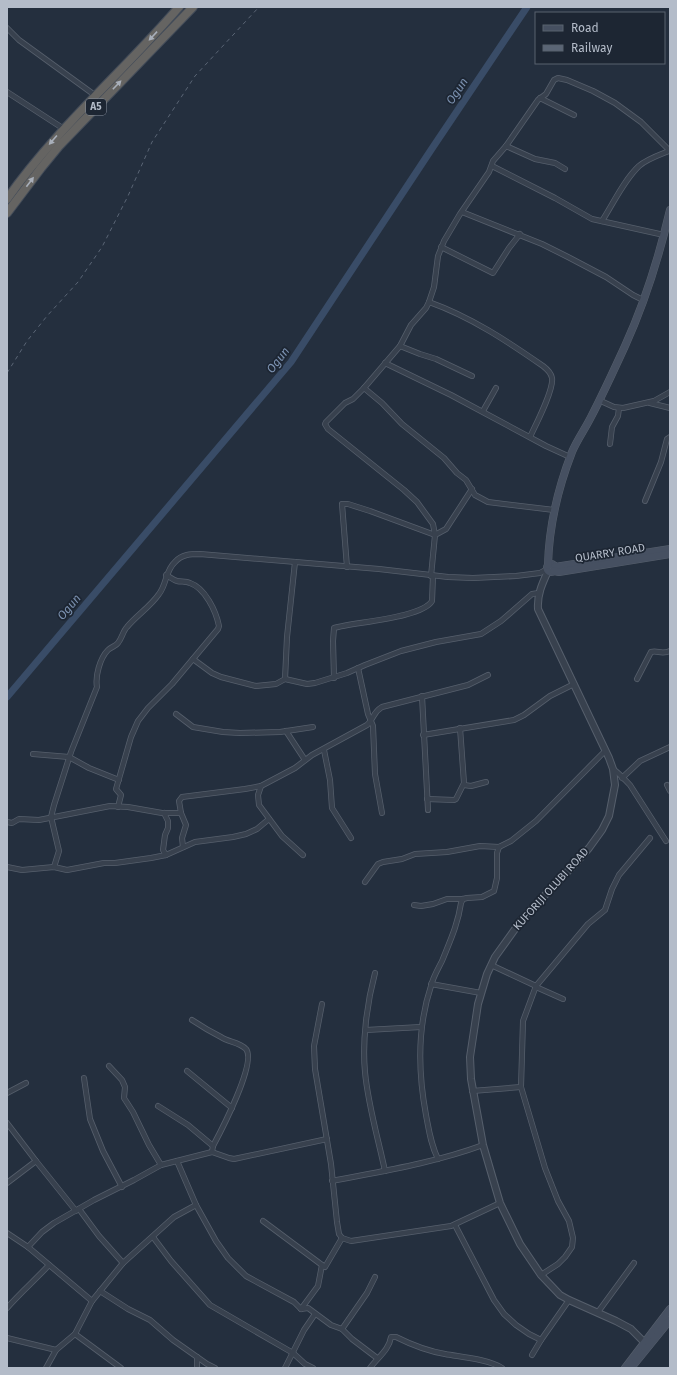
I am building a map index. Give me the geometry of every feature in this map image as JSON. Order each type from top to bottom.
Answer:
[{"type":"highway","name":"A5","points":[[7,213],[49,157],[89,108],[96,96],[149,41],[179,7]]},
{"type":"highway","name":"A5","points":[[7,199],[43,152],[64,129],[89,108],[193,7]]},
{"type":"main road","points":[[551,568],[556,521],[568,476],[575,457],[603,402],[643,316],[656,278],[667,233],[670,210]]},
{"type":"main road","points":[[551,568],[549,546],[554,510],[570,457],[591,418],[622,351],[644,300],[667,233]]},
{"type":"main road","name":"QUARRY ROAD","points":[[551,568],[670,549]]},
{"type":"main road","name":"QUARRY ROAD","points":[[551,568],[559,572],[670,554]]},
{"type":"main road","points":[[625,1368],[670,1309]]},
{"type":"main road","points":[[631,1368],[670,1320]]},
{"type":"street","points":[[7,28],[19,40],[96,96]]},
{"type":"street","points":[[334,678],[334,628],[408,614],[428,605],[432,601],[435,536],[433,524],[412,497],[326,427],[325,424],[327,420],[345,403],[353,399],[364,388],[400,346],[411,326],[429,302],[436,280],[438,256],[441,247],[460,214],[489,172],[493,161],[506,146],[540,98],[546,94],[554,80],[558,78],[567,80],[593,91],[628,112],[641,122],[670,151],[646,161],[639,166],[629,178],[602,221]]},
{"type":"street","points":[[7,92],[64,129]]},
{"type":"street","points":[[540,98],[574,115]]},
{"type":"street","points":[[506,146],[535,159],[555,163],[565,169]]},
{"type":"street","points":[[492,166],[587,216],[602,221],[667,233]]},
{"type":"street","points":[[462,212],[520,234],[568,257],[606,277],[633,295],[644,300]]},
{"type":"street","points":[[441,247],[493,273],[520,234]]},
{"type":"street","points":[[429,302],[447,309],[489,330],[543,366],[549,372],[552,377],[552,382],[545,404],[530,437]]},
{"type":"street","points":[[400,346],[436,359],[472,376]]},
{"type":"street","points":[[385,363],[483,411],[570,457]]},
{"type":"street","points":[[364,388],[382,403],[402,424],[444,458],[457,473],[466,480],[478,497],[488,502],[554,510]]},
{"type":"street","points":[[483,411],[496,388]]},
{"type":"street","points":[[603,402],[619,408],[660,399],[670,392]]},
{"type":"street","points":[[649,402],[670,408]]},
{"type":"street","points":[[610,444],[612,427],[618,416],[619,408]]},
{"type":"street","points":[[645,501],[661,462],[667,439],[670,437]]},
{"type":"street","points":[[435,536],[446,529],[472,489]]},
{"type":"street","points":[[347,567],[342,504],[348,504],[370,511],[435,536]]},
{"type":"street","points":[[54,867],[59,851],[51,818],[69,757],[96,687],[97,676],[105,654],[118,643],[126,627],[161,593],[166,575],[178,558],[191,554],[234,556],[432,576],[472,578],[516,576],[540,573],[551,568]]},
{"type":"street","points":[[285,679],[287,637],[295,562]]},
{"type":"street","name":"KUFORIJI OLUBI ROAD","points":[[551,568],[539,592],[537,600],[538,610],[613,769],[615,785],[614,795],[609,816],[602,830],[589,848],[523,918],[512,932],[491,965],[478,1004],[470,1057],[472,1091],[483,1145],[500,1203],[520,1244],[541,1275],[557,1292],[569,1300],[598,1312],[631,1329],[645,1343]]},
{"type":"street","points":[[118,807],[121,795],[116,789],[131,737],[138,721],[148,708],[194,659],[218,629],[218,623],[206,599],[196,586],[188,582],[176,581],[166,575]]},
{"type":"street","points":[[194,659],[212,673],[221,677],[256,686],[276,684],[285,679],[307,684],[315,683],[334,678],[382,658],[422,645],[481,634],[501,621],[532,594],[539,592]]},
{"type":"street","points":[[637,679],[651,652],[653,651],[663,654],[670,651]]},
{"type":"street","points":[[358,668],[368,714],[373,726],[375,774],[382,813]]},
{"type":"street","points":[[183,847],[182,838],[186,825],[181,813],[180,801],[182,797],[261,786],[295,768],[305,760],[371,721],[375,711],[382,707],[468,685],[488,675]]},
{"type":"street","points":[[423,735],[514,720],[524,715],[550,696],[574,684]]},
{"type":"street","points":[[422,696],[428,810]]},
{"type":"street","points":[[176,714],[187,724],[196,728],[240,733],[286,731],[313,727]]},
{"type":"street","points":[[427,799],[454,800],[464,785],[460,728]]},
{"type":"street","points":[[286,731],[305,760]]},
{"type":"street","points":[[622,778],[640,761],[670,747]]},
{"type":"street","points":[[324,750],[330,780],[332,808],[351,838]]},
{"type":"street","points":[[365,882],[378,864],[383,862],[402,860],[415,854],[447,852],[480,846],[499,847],[511,841],[536,821],[605,751]]},
{"type":"street","points":[[33,754],[69,757],[89,768],[119,780]]},
{"type":"street","points":[[613,769],[621,774],[622,778],[630,785],[666,841]]},
{"type":"street","points":[[464,785],[470,786],[486,782]]},
{"type":"street","points":[[667,785],[670,790]]},
{"type":"street","points":[[261,786],[258,795],[259,805],[282,836],[303,855]]},
{"type":"street","points":[[7,822],[12,822],[19,819],[40,820],[110,806],[164,813],[181,813]]},
{"type":"street","points":[[164,813],[168,821],[163,850],[166,855]]},
{"type":"street","points":[[7,867],[22,870],[54,867],[62,870],[166,855],[195,842],[246,834],[269,819]]},
{"type":"street","points":[[541,1275],[558,1264],[565,1257],[572,1247],[573,1238],[568,1221],[558,1201],[545,1168],[521,1086],[523,1021],[536,986],[588,924],[605,910],[618,875],[650,838]]},
{"type":"street","points":[[414,905],[433,904],[447,899],[482,897],[494,891],[498,878],[497,849],[499,847]]},
{"type":"street","points":[[438,1159],[430,1138],[423,1102],[420,1070],[421,1027],[431,984],[455,930],[463,899]]},
{"type":"street","points":[[491,965],[563,999]]},
{"type":"street","points":[[375,972],[370,990],[364,1053],[368,1096],[384,1171]]},
{"type":"street","points":[[431,984],[481,993]]},
{"type":"street","points":[[322,1004],[314,1046],[314,1069],[331,1164],[338,1228],[339,1234],[342,1238],[351,1241],[455,1225],[500,1203]]},
{"type":"street","points":[[192,1020],[221,1038],[242,1046],[247,1051],[248,1059],[242,1082],[232,1108],[213,1146],[212,1152]]},
{"type":"street","points":[[366,1030],[421,1027]]},
{"type":"street","points":[[110,1066],[122,1080],[125,1088],[124,1098],[133,1112],[149,1146],[161,1165]]},
{"type":"street","points":[[187,1071],[232,1108]]},
{"type":"street","points":[[84,1078],[90,1120],[103,1151],[122,1187]]},
{"type":"street","points":[[7,1093],[26,1083]]},
{"type":"street","points":[[472,1091],[521,1086]]},
{"type":"street","points":[[158,1106],[188,1125],[213,1146]]},
{"type":"street","points":[[7,1123],[36,1161],[123,1263]]},
{"type":"street","points":[[28,1247],[42,1232],[54,1223],[161,1165],[212,1152],[229,1158],[234,1158],[327,1139]]},
{"type":"street","points":[[332,1181],[456,1155],[483,1145]]},
{"type":"street","points":[[7,1183],[36,1161]]},
{"type":"street","points":[[177,1161],[196,1205],[216,1241],[228,1258],[246,1276],[294,1302],[301,1309]]},
{"type":"street","points":[[46,1368],[56,1350],[75,1334],[92,1301],[123,1263],[174,1217],[196,1205]]},
{"type":"street","points":[[263,1221],[325,1267],[342,1238]]},
{"type":"street","points":[[455,1225],[494,1300],[504,1314],[525,1331],[541,1340]]},
{"type":"street","points":[[7,1233],[28,1247],[92,1301]]},
{"type":"street","points":[[153,1237],[171,1261],[210,1305],[293,1353],[305,1364],[313,1368]]},
{"type":"street","points":[[598,1312],[634,1263]]},
{"type":"street","points":[[301,1309],[318,1286],[322,1264]]},
{"type":"street","points":[[7,1308],[18,1294],[27,1288],[49,1265]]},
{"type":"street","points":[[342,1329],[367,1293],[375,1277]]},
{"type":"street","points":[[100,1291],[128,1309],[150,1320],[173,1340],[215,1368]]},
{"type":"street","points":[[532,1355],[569,1300]]},
{"type":"street","points":[[301,1309],[308,1308],[331,1325],[342,1329],[352,1339],[377,1358]]},
{"type":"street","points":[[285,1368],[304,1330],[315,1314]]},
{"type":"street","points":[[75,1334],[121,1368]]},
{"type":"street","points":[[370,1368],[377,1358],[390,1346],[391,1337],[396,1337],[425,1350],[478,1360],[502,1368]]},
{"type":"street","points":[[7,1338],[56,1350]]},
{"type":"street","points":[[197,1356],[197,1368]]},
{"type":"waterway","name":"Ogun","points":[[7,697],[291,362],[527,7]]},
{"type":"railway","points":[[7,373],[27,341],[47,316],[78,282],[102,247],[128,196],[152,142],[195,76],[259,7]]}]
